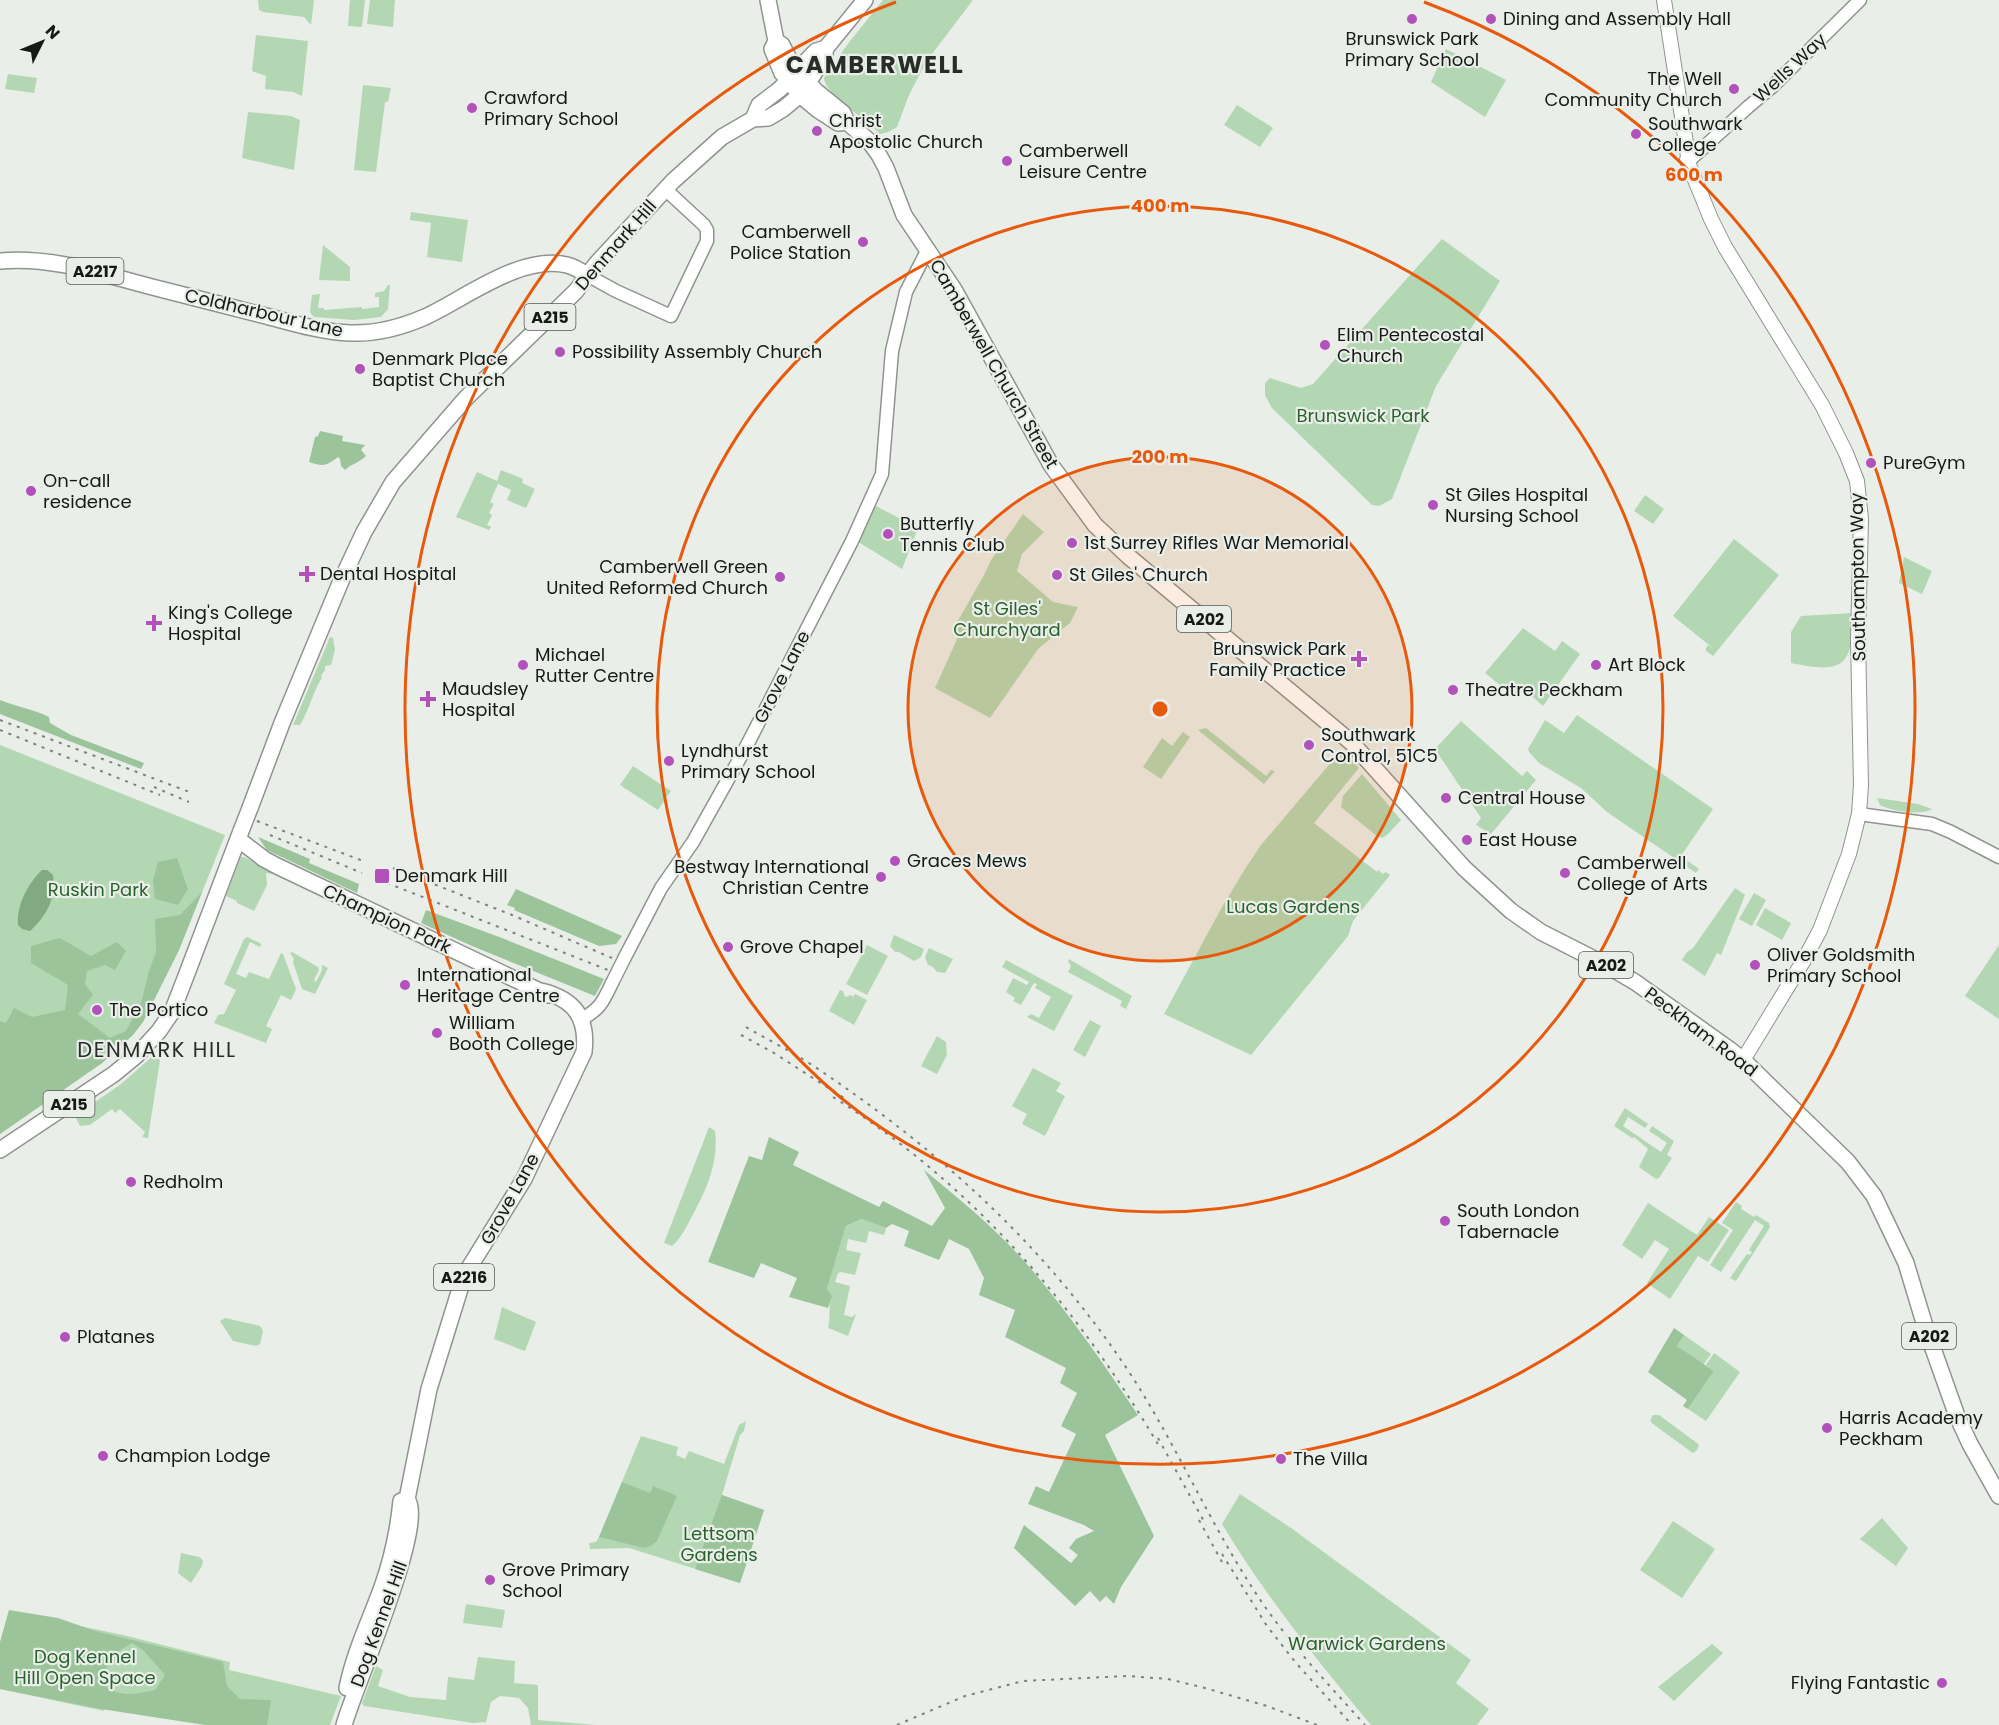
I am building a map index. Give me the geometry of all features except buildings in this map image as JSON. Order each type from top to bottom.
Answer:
[{"type":"main road","name":"A202","points":[[768,0],[776,41],[772,49],[774,56],[782,73],[792,76],[804,89]]},
{"type":"main road","name":"A215","points":[[804,89],[824,58],[826,48],[865,0]]},
{"type":"main road","name":"Southampton Way","points":[[1664,0],[1690,160],[1701,197],[1725,247],[1822,405],[1854,469],[1861,519],[1858,640],[1860,814],[1849,854],[1820,930],[1743,1060]]},
{"type":"main road","name":"A215","points":[[792,76],[816,51],[826,48]]},
{"type":"main road","name":"Denmark Hill","points":[[753,119],[759,105],[792,76]]},
{"type":"main road","name":"Denmark Hill","points":[[0,1150],[114,1074],[159,1031],[172,1012],[282,723],[341,581],[364,532],[393,482],[466,398],[560,307],[665,189],[717,141],[753,119],[768,118],[783,109],[804,89]]},
{"type":"main road","name":"Camberwell Church Street","points":[[804,89],[818,110],[838,123],[847,122],[869,141],[879,155],[904,216],[955,291],[1047,460],[1087,515],[1111,541]]},
{"type":"main road","name":"Coldharbour Lane","points":[[0,261],[58,263],[300,325],[349,333],[381,331],[409,323],[512,272],[534,265],[552,263],[567,265],[587,275]]},
{"type":"main road","name":"Peckham Road","points":[[1111,541],[1352,743],[1464,868],[1511,911],[1541,932],[1635,982],[1743,1060],[1848,1162],[1874,1196],[1906,1263],[1950,1399],[1976,1456],[1999,1496]]},
{"type":"main road","name":"Champion Park","points":[[239,835],[264,859],[277,866],[541,991],[564,999],[574,1008],[579,1020]]},
{"type":"main road","name":"Grove Lane","points":[[407,1499],[429,1389],[464,1276],[476,1261],[524,1179],[585,1052],[586,1037],[579,1020]]},
{"type":"main road","name":"Grove Lane","points":[[407,1499],[411,1503],[411,1522]]},
{"type":"main road","name":"Grove Lane","points":[[396,1533],[401,1502],[407,1499]]},
{"type":"main road","name":"Dog Kennel Hill","points":[[344,1725],[352,1697],[399,1571],[411,1522]]},
{"type":"main road","name":"Dog Kennel Hill","points":[[338,1725],[352,1668],[383,1584],[396,1533]]},
{"type":"street","name":"Wells Way","points":[[1690,160],[1790,70],[1860,0]]},
{"type":"street","points":[[587,275],[671,316],[708,235],[705,225],[665,189]]},
{"type":"street","name":"Grove Lane","points":[[579,1020],[594,1012],[601,1005],[661,888],[693,842],[746,749],[852,541],[882,474],[892,351],[906,291],[928,249]]},
{"type":"street","points":[[1860,814],[1932,824],[1999,857]]},
{"type":"green space","points":[[258,0],[314,0],[311,25],[304,17],[263,12],[259,10]]},
{"type":"green space","points":[[350,0],[365,0],[362,27],[348,26]]},
{"type":"green space","points":[[370,0],[395,0],[393,27],[367,24]]},
{"type":"green space","points":[[883,0],[973,0],[926,62],[909,95],[897,127],[880,134],[831,92],[824,78]]},
{"type":"green space","points":[[256,35],[308,41],[302,96],[293,92],[265,89],[266,76],[252,71]]},
{"type":"green space","points":[[1446,49],[1506,80],[1485,117],[1431,82]]},
{"type":"green space","points":[[8,74],[37,78],[34,93],[5,89]]},
{"type":"green space","points":[[363,85],[391,88],[388,102],[385,102],[376,172],[354,170]]},
{"type":"green space","points":[[1237,105],[1273,128],[1260,147],[1224,125]]},
{"type":"green space","points":[[248,112],[291,116],[300,120],[294,170],[242,158]]},
{"type":"green space","points":[[411,212],[468,220],[462,262],[427,257],[431,223],[410,220]]},
{"type":"green space","name":"Brunswick Park","points":[[1442,239],[1500,281],[1436,386],[1392,499],[1379,506],[1372,505],[1272,408],[1265,395],[1265,383],[1270,378],[1301,388],[1313,384]]},
{"type":"green space","points":[[323,245],[350,267],[350,281],[319,280]]},
{"type":"green space","points":[[390,285],[388,309],[381,317],[354,320],[314,317],[310,312],[312,295],[320,294],[318,308],[324,308],[324,310],[379,307],[379,297],[375,297],[375,293],[384,291]]},
{"type":"green space","points":[[320,431],[343,436],[342,441],[365,445],[361,450],[366,456],[345,470],[338,457],[325,465],[309,462],[315,437]]},
{"type":"green space","points":[[501,470],[523,479],[522,483],[535,489],[526,508],[507,500],[511,490],[498,484],[490,502],[494,504],[489,513],[492,515],[487,525],[491,527],[489,530],[456,517],[477,472],[497,481]]},
{"type":"green space","points":[[1645,495],[1664,509],[1653,524],[1634,511]]},
{"type":"green space","name":"Butterfly Tennis Club","points":[[874,505],[918,528],[902,569],[857,541]]},
{"type":"green space","name":"St Giles' Churchyard","points":[[1023,514],[1044,532],[1022,554],[1017,571],[1053,602],[1078,607],[1070,623],[1038,649],[990,718],[935,688],[958,637],[955,626],[991,560]]},
{"type":"green space","points":[[1734,539],[1779,575],[1713,656],[1705,650],[1708,645],[1714,649],[1673,616]]},
{"type":"green space","points":[[1904,557],[1932,571],[1922,594],[1899,583]]},
{"type":"green space","points":[[1853,613],[1851,645],[1841,662],[1823,667],[1791,663],[1791,632],[1801,616]]},
{"type":"green space","points":[[1523,628],[1555,651],[1562,641],[1580,654],[1543,706],[1521,687],[1513,696],[1485,673]]},
{"type":"green space","points":[[330,637],[333,638],[335,650],[331,665],[325,666],[322,678],[300,725],[293,725]]},
{"type":"green space","points":[[0,700],[49,717],[50,723],[71,735],[144,763],[141,769],[0,714]]},
{"type":"green space","points":[[1577,715],[1713,809],[1681,856],[1699,869],[1696,873],[1607,812],[1581,788],[1539,763],[1529,752],[1528,749],[1545,720],[1564,733]]},
{"type":"green space","points":[[1461,721],[1522,776],[1527,771],[1536,780],[1491,834],[1476,825],[1481,818],[1435,749]]},
{"type":"green space","points":[[1206,728],[1266,776],[1271,770],[1275,771],[1264,784],[1198,730]]},
{"type":"green space","points":[[1183,732],[1190,737],[1161,779],[1143,767],[1162,738],[1172,746]]},
{"type":"green space","name":"Ruskin Park","points":[[0,745],[225,835],[179,950],[143,1022],[122,1046],[102,1063],[0,1134]]},
{"type":"green space","name":"Lucas Gardens","points":[[1339,753],[1349,756],[1359,768],[1314,823],[1377,872],[1378,870],[1390,875],[1353,921],[1348,936],[1251,1055],[1164,1014],[1222,907],[1261,845]]},
{"type":"green space","points":[[633,766],[671,791],[658,810],[620,785]]},
{"type":"green space","points":[[1362,774],[1401,820],[1382,838],[1341,807],[1343,796]]},
{"type":"green space","points":[[1877,798],[1918,804],[1932,809],[1921,812],[1898,811],[1880,805]]},
{"type":"green space","points":[[258,837],[310,859],[309,863],[359,884],[357,893],[267,850]]},
{"type":"green space","points":[[241,857],[273,872],[272,874],[266,873],[267,885],[254,911],[226,896]]},
{"type":"green space","points":[[177,858],[188,889],[178,905],[155,899],[153,880],[158,862]]},
{"type":"green space","points":[[1735,888],[1745,895],[1721,955],[1717,953],[1705,976],[1682,960]]},
{"type":"green space","points":[[516,889],[622,936],[616,944],[599,946],[514,910],[515,908],[507,905]]},
{"type":"green space","points":[[202,892],[179,950],[143,1022],[133,1035],[102,1063],[0,1134],[0,1021],[6,1023],[14,1008],[32,1017],[65,1010],[68,985],[31,963],[31,946],[60,938],[91,956],[117,942],[126,951],[115,970],[105,965],[87,971],[85,984],[93,995],[78,1014],[110,1038],[126,1031],[141,1003],[156,952],[155,919],[180,915]]},
{"type":"green space","points":[[1754,893],[1766,900],[1752,926],[1739,919]]},
{"type":"green space","points":[[1765,908],[1791,923],[1782,940],[1756,925]]},
{"type":"green space","points":[[426,910],[604,979],[595,996],[421,923]]},
{"type":"green space","points":[[894,935],[924,949],[921,957],[914,961],[895,952],[890,946]]},
{"type":"green space","points":[[247,937],[261,945],[260,947],[250,942],[236,974],[246,978],[249,972],[269,979],[281,953],[296,989],[291,1000],[281,995],[266,1026],[272,1029],[266,1043],[214,1023],[218,1015],[224,1014],[236,990],[224,984],[244,939]]},
{"type":"green space","points":[[867,945],[888,956],[867,995],[846,984]]},
{"type":"green space","points":[[1999,945],[1999,1019],[1965,996]]},
{"type":"green space","points":[[929,948],[953,959],[945,973],[937,972],[928,965],[925,957]]},
{"type":"green space","points":[[290,953],[318,967],[319,970],[314,980],[316,982],[322,965],[328,968],[315,994],[302,989],[294,959]]},
{"type":"green space","points":[[1069,959],[1132,996],[1126,1009],[1120,1006],[1122,1001],[1068,972],[1071,966]]},
{"type":"green space","points":[[1006,960],[1073,996],[1054,1031],[1027,1017],[1031,1014],[1039,1018],[1051,997],[1035,988],[1037,984],[1034,983],[1021,1005],[1013,1001],[1015,998],[1006,992],[1013,978],[1027,985],[1029,982],[1002,967]]},
{"type":"green space","points":[[840,990],[843,991],[845,997],[851,995],[853,997],[855,994],[867,1000],[854,1025],[829,1011]]},
{"type":"green space","points":[[1090,1020],[1101,1026],[1085,1057],[1073,1050]]},
{"type":"green space","points":[[937,1036],[946,1042],[947,1055],[937,1074],[921,1066]]},
{"type":"green space","points":[[154,1055],[160,1060],[148,1138],[142,1137],[145,1132],[120,1109],[115,1113],[112,1109],[90,1125],[80,1126],[75,1116],[121,1084]]},
{"type":"green space","points":[[1033,1068],[1061,1083],[1056,1091],[1065,1096],[1045,1136],[1022,1124],[1027,1114],[1012,1106]]},
{"type":"green space","points":[[1625,1108],[1648,1124],[1645,1128],[1628,1117],[1623,1126],[1661,1152],[1667,1143],[1649,1131],[1652,1126],[1674,1141],[1667,1155],[1672,1158],[1659,1178],[1656,1179],[1639,1167],[1648,1149],[1634,1137],[1632,1138],[1614,1126]]},
{"type":"green space","points":[[709,1127],[715,1131],[716,1143],[710,1176],[702,1198],[681,1236],[672,1246],[664,1243]]},
{"type":"green space","points":[[769,1137],[799,1152],[793,1165],[879,1207],[883,1201],[932,1226],[945,1208],[924,1170],[1008,1243],[1074,1323],[1138,1415],[1105,1435],[1154,1536],[1121,1587],[1114,1604],[1106,1596],[1100,1602],[1090,1591],[1075,1606],[1014,1548],[1024,1525],[1071,1563],[1078,1555],[1069,1548],[1076,1539],[1094,1531],[1028,1504],[1036,1486],[1049,1492],[1076,1434],[1061,1426],[1077,1393],[1060,1383],[1066,1368],[1005,1337],[1015,1310],[979,1295],[984,1278],[969,1249],[949,1239],[939,1260],[904,1246],[909,1231],[892,1224],[886,1228],[862,1219],[846,1226],[827,1289],[832,1296],[828,1308],[789,1297],[797,1278],[761,1263],[754,1278],[708,1262],[749,1156],[762,1160]]},
{"type":"green space","points":[[1736,1202],[1742,1206],[1741,1209],[1769,1223],[1770,1227],[1736,1281],[1730,1278],[1747,1254],[1750,1255],[1752,1252],[1749,1250],[1764,1226],[1755,1220],[1721,1272],[1710,1265],[1733,1230],[1722,1223]]},
{"type":"green space","points":[[1648,1203],[1697,1235],[1709,1217],[1729,1230],[1708,1262],[1698,1256],[1670,1299],[1647,1283],[1669,1249],[1655,1240],[1642,1259],[1622,1245]]},
{"type":"green space","points":[[863,1219],[886,1228],[884,1235],[869,1231],[866,1243],[848,1239],[846,1250],[861,1253],[855,1275],[838,1273],[835,1282],[850,1286],[844,1315],[852,1317],[856,1314],[848,1336],[828,1328],[831,1296],[827,1289],[846,1226]]},
{"type":"green space","points":[[502,1307],[536,1322],[525,1351],[494,1339]]},
{"type":"green space","points":[[225,1318],[260,1326],[263,1331],[260,1344],[256,1346],[233,1341],[220,1321]]},
{"type":"green space","points":[[1674,1328],[1684,1335],[1677,1346],[1714,1371],[1688,1409],[1683,1406],[1687,1400],[1648,1372]]},
{"type":"green space","points":[[1684,1335],[1711,1354],[1703,1365],[1677,1346]]},
{"type":"green space","points":[[1714,1353],[1740,1372],[1706,1421],[1688,1409],[1714,1371],[1706,1365]]},
{"type":"green space","points":[[1653,1415],[1659,1415],[1697,1443],[1699,1445],[1697,1450],[1693,1453],[1653,1424],[1650,1421]]},
{"type":"green space","name":"Lettsom Gardens","points":[[746,1421],[722,1495],[764,1510],[740,1583],[629,1548],[590,1549],[589,1543],[596,1542],[599,1537],[641,1436],[678,1447],[676,1455],[685,1459],[689,1451],[724,1464],[739,1425]]},
{"type":"green space","points":[[622,1482],[650,1493],[653,1486],[677,1496],[657,1541],[651,1546],[644,1548],[599,1537]]},
{"type":"green space","name":"Warwick Gardens","points":[[1240,1494],[1291,1528],[1471,1660],[1456,1683],[1489,1709],[1477,1725],[1371,1725],[1292,1627],[1222,1524]]},
{"type":"green space","points":[[722,1495],[764,1510],[740,1583],[695,1569]]},
{"type":"green space","points":[[1882,1518],[1908,1548],[1896,1566],[1860,1539]]},
{"type":"green space","points":[[1673,1521],[1715,1549],[1682,1598],[1640,1570]]},
{"type":"green space","points":[[181,1553],[203,1560],[202,1566],[191,1583],[178,1573]]},
{"type":"green space","points":[[466,1604],[505,1610],[502,1628],[463,1623]]},
{"type":"green space","name":"Dog Kennel Hill Open Space","points":[[9,1610],[58,1618],[95,1631],[223,1662],[227,1686],[240,1699],[271,1700],[267,1725],[205,1725],[101,1709],[0,1689],[0,1642]],"holes":[[[132,1643],[143,1650],[165,1675],[155,1690],[123,1694],[105,1686],[106,1670],[110,1660],[118,1651]]]},
{"type":"green space","name":"Dog Kennel Hill Open Space","points":[[9,1611],[123,1635],[230,1662],[229,1670],[341,1696],[330,1725],[208,1725],[106,1703],[104,1711],[0,1689],[0,1644]]},
{"type":"green space","points":[[1712,1644],[1723,1653],[1674,1701],[1658,1687]]},
{"type":"green space","points":[[478,1657],[515,1661],[514,1683],[538,1685],[538,1720],[596,1725],[531,1725],[528,1708],[519,1698],[500,1696],[491,1702],[486,1722],[473,1723],[364,1706],[362,1703],[376,1666],[383,1670],[378,1686],[410,1697],[446,1700],[448,1677],[474,1680]]},
{"type":"shaded area","points":[[42,870],[47,870],[53,875],[52,899],[45,913],[30,931],[22,929],[18,925],[21,903],[32,881]]},
{"type":"railway","points":[[0,720],[192,793]]},
{"type":"railway","points":[[0,730],[160,795]]},
{"type":"railway","points":[[154,787],[189,802]]},
{"type":"railway","points":[[257,821],[366,862]]},
{"type":"railway","points":[[270,835],[362,873]]},
{"type":"railway","points":[[393,868],[612,958]]},
{"type":"railway","points":[[387,883],[608,970]]},
{"type":"railway","points":[[746,1027],[812,1065],[904,1132],[948,1167],[1028,1245],[1100,1331],[1133,1378],[1166,1433],[1227,1546],[1261,1601],[1298,1649],[1365,1725]]},
{"type":"railway","points":[[741,1035],[774,1053],[844,1098]]},
{"type":"railway","points":[[833,1097],[884,1131],[931,1169],[976,1209],[1017,1252],[1093,1344],[1159,1446]]},
{"type":"railway","points":[[1158,1438],[1206,1525]]},
{"type":"railway","points":[[1199,1520],[1222,1562]]},
{"type":"railway","points":[[1222,1554],[1267,1626],[1296,1663],[1352,1725]]},
{"type":"railway","points":[[897,1725],[965,1696],[1023,1681],[1127,1676],[1168,1679],[1205,1688],[1267,1706],[1317,1725]]},
{"type":"place","name":"Brunswick Park Primary School","points":[[1412,19]]},
{"type":"place","name":"Dining and Assembly Hall","points":[[1491,19]]},
{"type":"place","name":"The Well Community Church","points":[[1734,89]]},
{"type":"place","name":"Crawford Primary School","points":[[472,108]]},
{"type":"place","name":"Christ Apostolic Church","points":[[817,131]]},
{"type":"place","name":"Southwark College","points":[[1636,134]]},
{"type":"place","name":"Camberwell Leisure Centre","points":[[1007,161]]},
{"type":"place","name":"Camberwell Police Station","points":[[863,242]]},
{"type":"place","name":"Elim Pentecostal Church","points":[[1325,345]]},
{"type":"place","name":"Possibility Assembly Church","points":[[560,352]]},
{"type":"place","name":"Denmark Place Baptist Church","points":[[360,369]]},
{"type":"place","name":"PureGym","points":[[1871,463]]},
{"type":"place","name":"On-call residence","points":[[31,491]]},
{"type":"place","name":"St Giles Hospital Nursing School","points":[[1433,505]]},
{"type":"place","name":"Butterfly Tennis Club","points":[[888,534]]},
{"type":"place","name":"1st Surrey Rifles War Memorial","points":[[1072,543]]},
{"type":"place","name":"Dental Hospital","points":[[307,574]]},
{"type":"place","name":"St Giles' Church","points":[[1057,575]]},
{"type":"place","name":"Camberwell Green United Reformed Church","points":[[780,577]]},
{"type":"place","name":"King's College Hospital","points":[[154,623]]},
{"type":"place","name":"Brunswick Park Family Practice","points":[[1359,659]]},
{"type":"place","name":"Michael Rutter Centre","points":[[523,665]]},
{"type":"place","name":"Art Block","points":[[1596,665]]},
{"type":"place","name":"Theatre Peckham","points":[[1453,690]]},
{"type":"place","name":"Maudsley Hospital","points":[[428,699]]},
{"type":"place","name":"Southwark Control, 51C5","points":[[1309,745]]},
{"type":"place","name":"Lyndhurst Primary School","points":[[669,761]]},
{"type":"place","name":"Central House","points":[[1446,798]]},
{"type":"place","name":"East House","points":[[1467,840]]},
{"type":"place","name":"Graces Mews","points":[[895,861]]},
{"type":"place","name":"Camberwell College of Arts","points":[[1565,873]]},
{"type":"place","name":"Denmark Hill","points":[[382,876]]},
{"type":"place","name":"Bestway International Christian Centre","points":[[881,877]]},
{"type":"place","name":"Grove Chapel","points":[[728,947]]},
{"type":"place","name":"Oliver Goldsmith Primary School","points":[[1755,965]]},
{"type":"place","name":"International Heritage Centre","points":[[405,985]]},
{"type":"place","name":"The Portico","points":[[97,1010]]},
{"type":"place","name":"William Booth College","points":[[437,1033]]},
{"type":"place","name":"Redholm","points":[[131,1182]]},
{"type":"place","name":"South London Tabernacle","points":[[1445,1221]]},
{"type":"place","name":"Platanes","points":[[65,1337]]},
{"type":"place","name":"Harris Academy Peckham","points":[[1827,1428]]},
{"type":"place","name":"Champion Lodge","points":[[103,1456]]},
{"type":"place","name":"The Villa","points":[[1281,1459]]},
{"type":"place","name":"Grove Primary School","points":[[490,1580]]},
{"type":"place","name":"Flying Fantastic","points":[[1942,1683]]},
{"type":"district","name":"CAMBERWELL","points":[[875,65]]},
{"type":"district","name":"DENMARK HILL","points":[[157,1050]]}]
